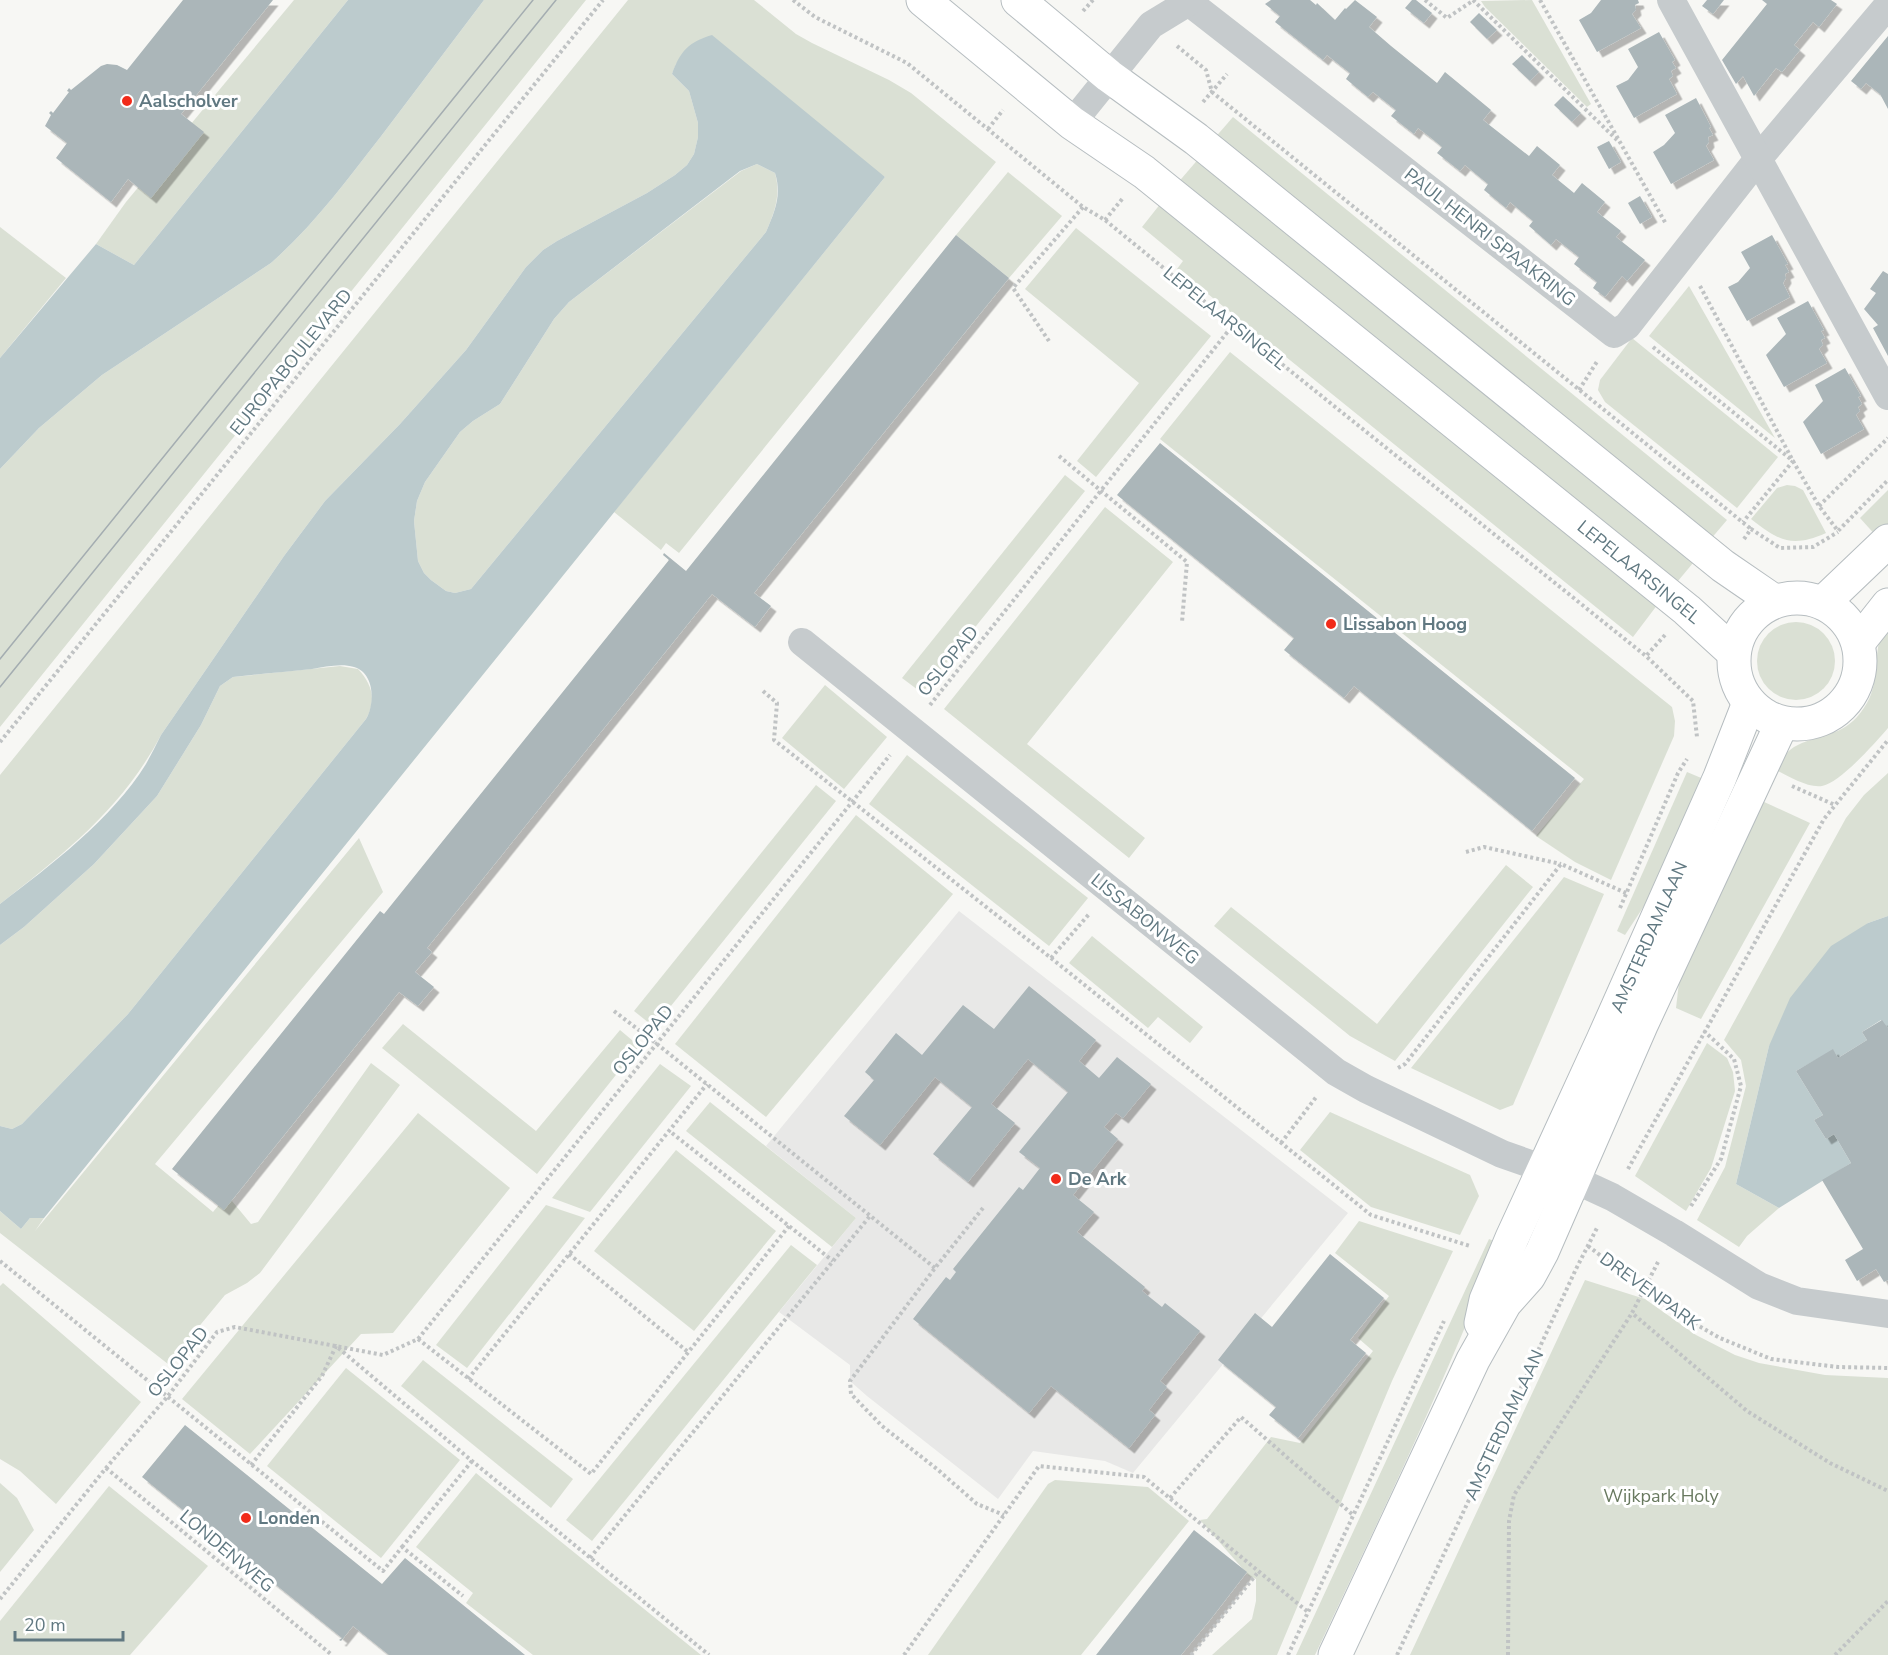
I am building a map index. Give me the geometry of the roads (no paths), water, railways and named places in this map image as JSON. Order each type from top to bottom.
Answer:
[{"type":"street","name":"LEPELAARSINGEL","points":[[923,0],[1072,123],[1144,172],[1687,610],[1733,652]]},
{"type":"street","points":[[1018,0],[1109,76],[1196,139],[1715,560],[1774,601]]},
{"type":"street","points":[[1671,0],[1888,396]]},
{"type":"street","points":[[1072,123],[1151,24],[1189,1]]},
{"type":"street","name":"PAUL HENRI SPAAKRING","points":[[1189,1],[1614,334],[1627,326],[1758,159]]},
{"type":"street","points":[[1758,159],[1888,4]]},
{"type":"street","points":[[1823,603],[1888,541]]},
{"type":"street","points":[[1798,597],[1823,603],[1835,609],[1845,619],[1858,643],[1859,676],[1843,704],[1835,712],[1815,722],[1782,723],[1764,715],[1749,703],[1736,679],[1733,652],[1738,636],[1746,621],[1759,609],[1774,601],[1798,597]]},
{"type":"street","points":[[1858,643],[1888,605]]},
{"type":"street","name":"LISSABONWEG","points":[[802,642],[1336,1072],[1366,1089],[1512,1158],[1558,1174]]},
{"type":"street","name":"AMSTERDAMLAAN","points":[[1335,1655],[1473,1360],[1505,1303],[1529,1276],[1542,1252],[1558,1174],[1603,1040],[1720,777],[1749,703]]},
{"type":"street","name":"AMSTERDAMLAAN","points":[[1473,1360],[1486,1300],[1512,1238],[1558,1174],[1642,1023],[1782,723]]},
{"type":"street","points":[[1558,1174],[1612,1197],[1759,1286],[1797,1301],[1888,1314]]},
{"type":"tram line","points":[[0,659],[533,0]]},
{"type":"tram line","points":[[0,687],[556,0]]},
{"type":"place","name":"Aalscholver","points":[[127,101]]},
{"type":"place","name":"Lissabon Hoog","points":[[1331,624]]},
{"type":"place","name":"De Ark","points":[[1056,1179]]},
{"type":"place","name":"Londen","points":[[246,1518]]},
{"type":"park label","name":"Wijkpark Holy","points":[[1661,1496]]}]
